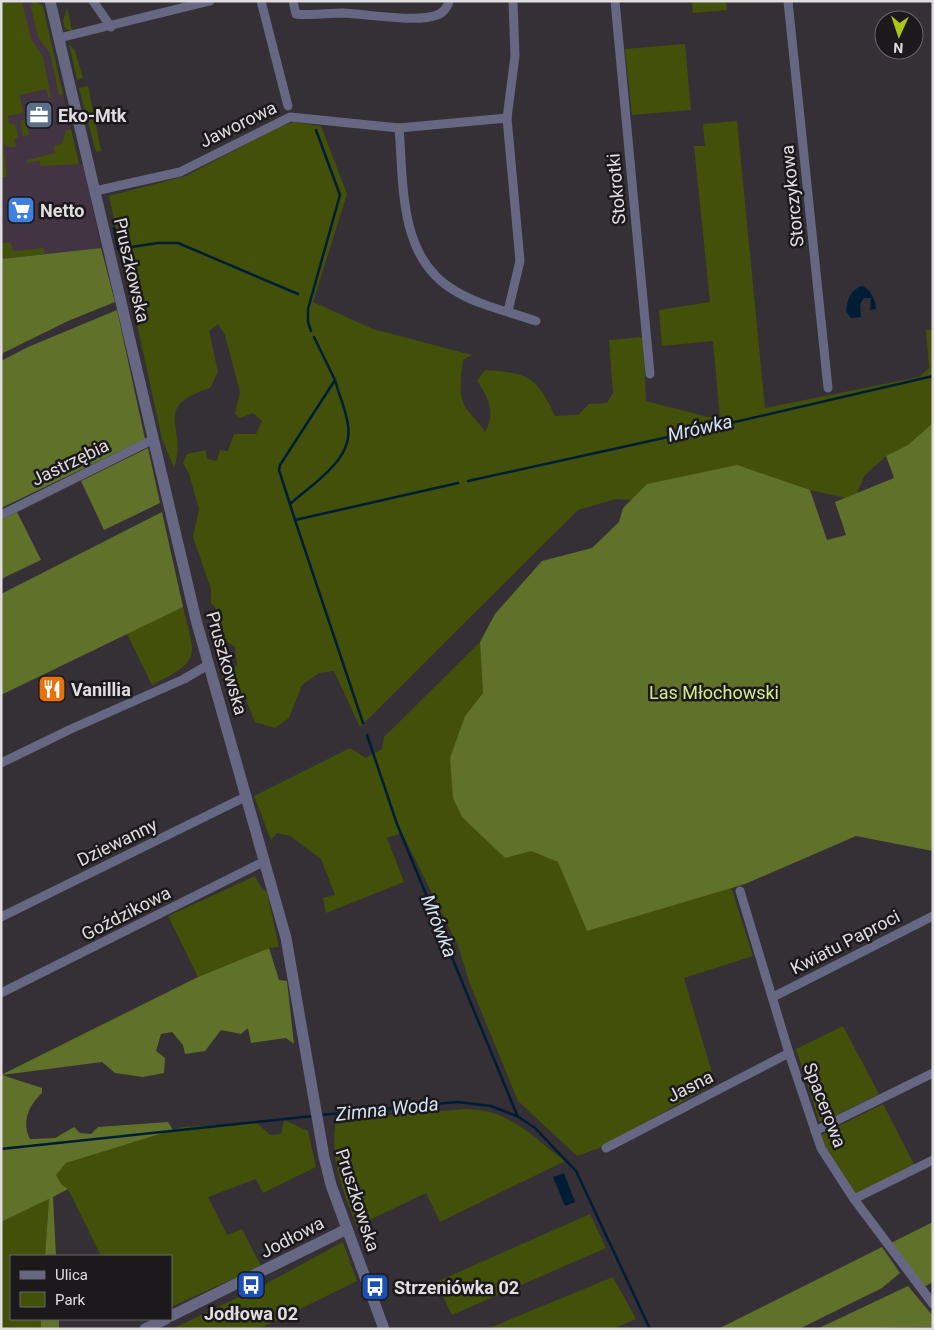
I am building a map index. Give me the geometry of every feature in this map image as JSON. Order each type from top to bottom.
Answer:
[{"type":"street","name":"Pruszkowska","points":[[50,1],[208,665],[266,861],[289,955],[315,1117],[331,1184],[384,1329]]},
{"type":"street","points":[[92,1],[111,27]]},
{"type":"street","points":[[59,38],[111,27],[185,4],[210,1]]},
{"type":"street","name":"Jaworowa","points":[[262,1],[288,106]]},
{"type":"street","points":[[293,1],[296,14],[314,16],[341,13],[423,18],[438,15],[448,6],[449,1]]},
{"type":"street","points":[[508,312],[520,262],[507,118],[516,56],[513,1]]},
{"type":"street","name":"Stokrotki","points":[[615,1],[650,374]]},
{"type":"street","name":"Storczykowa","points":[[788,1],[828,388]]},
{"type":"street","name":"Jaworowa","points":[[95,191],[180,172],[290,117],[399,128],[507,118]]},
{"type":"street","points":[[399,128],[408,226],[418,252],[434,274],[456,292],[536,321]]},
{"type":"street","name":"Jastrzębia","points":[[1,515],[154,439]]},
{"type":"street","points":[[1,763],[71,728],[184,679],[208,665]]},
{"type":"street","name":"Dziewanny","points":[[1,917],[247,796]]},
{"type":"street","name":"Goździkowa","points":[[1,994],[266,861]]},
{"type":"street","name":"Spacerowa","points":[[740,891],[789,1053],[821,1148],[854,1200],[933,1304]]},
{"type":"street","name":"Kwiatu Paproci","points":[[773,997],[933,916]]},
{"type":"street","name":"Jasna","points":[[606,1148],[789,1053]]},
{"type":"street","points":[[815,1131],[933,1073]]},
{"type":"street","points":[[854,1200],[933,1160]]},
{"type":"street","name":"Jodłowa","points":[[172,1316],[347,1229]]},
{"type":"street","points":[[145,1329],[164,1320]]},
{"type":"shaded area","points":[[34,1],[43,6],[79,164],[83,164],[101,248],[44,254],[44,249],[12,251],[11,243],[1,243],[1,226],[3,225],[1,177],[7,177],[1,139],[1,3]]},
{"type":"green space","points":[[33,1],[43,6],[63,94],[59,95],[50,53],[38,37],[31,7]]},
{"type":"green space","points":[[692,1],[726,1],[727,10],[693,13]]},
{"type":"green space","points":[[22,2],[31,39],[43,57],[51,97],[49,98],[46,89],[20,95],[23,113],[8,116],[9,123],[15,124],[18,137],[14,139],[16,147],[9,147],[3,143],[7,177],[1,177],[1,3]]},
{"type":"green space","points":[[67,7],[72,31],[65,29],[63,21]]},
{"type":"green space","points":[[69,44],[75,51],[83,78],[77,80]]},
{"type":"green space","points":[[685,44],[691,110],[632,115],[625,49]]},
{"type":"green space","points":[[88,86],[101,151],[96,152],[79,88]]},
{"type":"green space","points":[[25,119],[29,135],[23,136],[20,121]]},
{"type":"green space","points":[[737,121],[765,408],[919,377],[929,368],[926,330],[933,329],[933,434],[886,456],[865,475],[857,493],[845,498],[810,490],[647,484],[631,500],[616,499],[578,510],[360,727],[334,671],[319,673],[302,685],[289,718],[275,728],[255,722],[244,695],[230,697],[222,677],[237,665],[235,647],[217,636],[217,610],[211,603],[211,589],[193,537],[199,509],[189,474],[183,463],[187,454],[206,450],[207,459],[217,461],[220,450],[228,451],[234,434],[256,434],[262,421],[253,413],[240,418],[235,414],[240,392],[225,335],[218,324],[209,331],[218,372],[210,388],[192,395],[181,403],[176,411],[177,454],[174,468],[162,439],[109,196],[186,176],[279,127],[294,122],[321,126],[347,194],[313,302],[373,329],[472,355],[463,360],[462,400],[468,411],[485,432],[490,418],[490,406],[485,393],[477,381],[485,370],[521,375],[536,384],[555,416],[578,415],[589,404],[607,403],[613,393],[609,340],[643,337],[646,401],[720,420],[713,341],[662,346],[659,310],[710,302],[694,146],[705,146],[703,124]]},
{"type":"green space","points":[[71,129],[79,164],[40,166],[40,161],[27,163],[27,160],[55,153],[54,146],[62,143],[66,130]]},
{"type":"green space","points":[[1,243],[11,243],[13,251],[44,248],[44,254],[1,259]]},
{"type":"green space","points":[[101,248],[115,302],[68,321],[1,354],[1,259]]},
{"type":"green space","points":[[117,310],[145,439],[1,508],[1,361],[28,347]]},
{"type":"green space","name":"Las Młochowski","points":[[933,423],[933,851],[856,836],[745,884],[587,931],[558,862],[531,851],[505,858],[462,817],[453,798],[450,758],[465,716],[483,693],[480,642],[495,614],[542,561],[592,548],[619,522],[623,508],[647,484],[737,465],[810,490],[827,540],[846,535],[835,502],[894,478],[886,456],[908,445]]},
{"type":"green space","points":[[148,448],[160,503],[104,530],[81,481]]},
{"type":"green space","points":[[17,512],[41,560],[1,579],[1,520]]},
{"type":"green space","points":[[162,512],[183,607],[1,695],[1,594]]},
{"type":"green space","points":[[183,607],[192,647],[191,655],[187,663],[180,669],[152,685],[127,634]]},
{"type":"green space","points":[[480,642],[483,693],[465,716],[531,851],[558,861],[587,931],[731,887],[753,956],[684,978],[715,1083],[605,1146],[577,1156],[518,1101],[470,984],[458,946],[402,833],[387,838],[404,882],[326,913],[323,898],[335,895],[321,859],[290,836],[277,833],[271,840],[254,796],[350,748],[366,758],[382,749],[384,737]]},
{"type":"green space","points":[[255,876],[261,887],[267,892],[279,947],[269,948],[198,977],[168,916]]},
{"type":"green space","points":[[269,948],[279,980],[287,981],[294,1044],[286,1038],[251,1043],[248,1028],[241,1034],[221,1030],[205,1051],[185,1054],[183,1045],[172,1032],[161,1034],[156,1051],[165,1058],[164,1073],[143,1077],[115,1073],[102,1062],[2,1075],[42,1088],[42,1093],[30,1108],[26,1120],[27,1133],[30,1139],[55,1138],[74,1127],[80,1133],[91,1134],[98,1127],[168,1122],[173,1130],[66,1163],[56,1175],[62,1185],[68,1189],[53,1197],[56,1255],[45,1255],[49,1199],[1,1222],[1,1075],[198,977]]},
{"type":"green space","points":[[843,1026],[879,1094],[822,1122],[819,1121],[796,1049]]},
{"type":"green space","points":[[883,1104],[915,1166],[856,1194],[824,1144],[821,1135]]},
{"type":"green space","points":[[466,1109],[490,1112],[513,1122],[565,1161],[440,1222],[426,1193],[357,1226],[342,1187],[336,1161],[334,1134],[336,1120]]},
{"type":"green space","points":[[284,1120],[308,1131],[316,1167],[263,1193],[256,1179],[208,1197],[227,1235],[242,1229],[261,1266],[172,1307],[172,1255],[101,1255],[68,1189],[62,1185],[56,1175],[66,1163],[182,1127],[257,1123],[270,1135],[281,1134]]},
{"type":"green space","points":[[49,1199],[45,1255],[10,1255],[10,1320],[41,1320],[41,1329],[1,1329],[1,1222]]},
{"type":"green space","points":[[590,1214],[606,1248],[452,1315],[436,1282]]},
{"type":"green space","points":[[933,1222],[933,1282],[924,1287],[891,1243]]},
{"type":"green space","points":[[343,1242],[357,1281],[259,1329],[172,1329],[262,1286]]},
{"type":"green space","points":[[882,1247],[900,1273],[882,1288],[799,1329],[718,1329]]},
{"type":"green space","points":[[613,1277],[636,1319],[613,1329],[487,1329]]},
{"type":"green space","points":[[908,1286],[933,1316],[933,1327],[817,1329]]},
{"type":"green space","points":[[41,1320],[59,1320],[59,1329],[41,1329]]},
{"type":"water","points":[[862,286],[868,289],[872,295],[876,309],[870,310],[871,298],[864,298],[860,304],[861,317],[851,318],[846,311],[847,303],[852,292]]},
{"type":"water","points":[[564,1173],[575,1202],[565,1206],[553,1177]]},
{"type":"waterway","points":[[311,331],[308,322],[308,309],[340,195],[316,130]]},
{"type":"waterway","points":[[114,228],[118,249],[158,243],[178,243],[298,294]]},
{"type":"waterway","points":[[295,520],[279,470],[280,465],[335,380],[314,337]]},
{"type":"waterway","name":"Mrówka","points":[[468,481],[933,376]]},
{"type":"waterway","points":[[290,504],[320,479],[338,460],[345,449],[348,438],[348,425],[335,380]]},
{"type":"waterway","name":"Mrówka","points":[[363,723],[295,520],[458,483]]},
{"type":"waterway","name":"Mrówka","points":[[367,735],[397,824],[517,1115]]},
{"type":"waterway","name":"Zimna Woda","points":[[321,1115],[457,1102],[491,1106],[517,1116],[535,1128],[576,1171],[650,1329]]},
{"type":"waterway","name":"Zimna Woda","points":[[1,1149],[313,1116]]},
{"type":"place","name":"Eko-Mtk","points":[[39,115]]},
{"type":"place","name":"Netto","points":[[21,210]]},
{"type":"place","name":"Vanillia","points":[[52,689]]},
{"type":"place","name":"Jodłowa 02","points":[[251,1285]]},
{"type":"place","name":"Strzeniówka 02","points":[[375,1287]]}]
